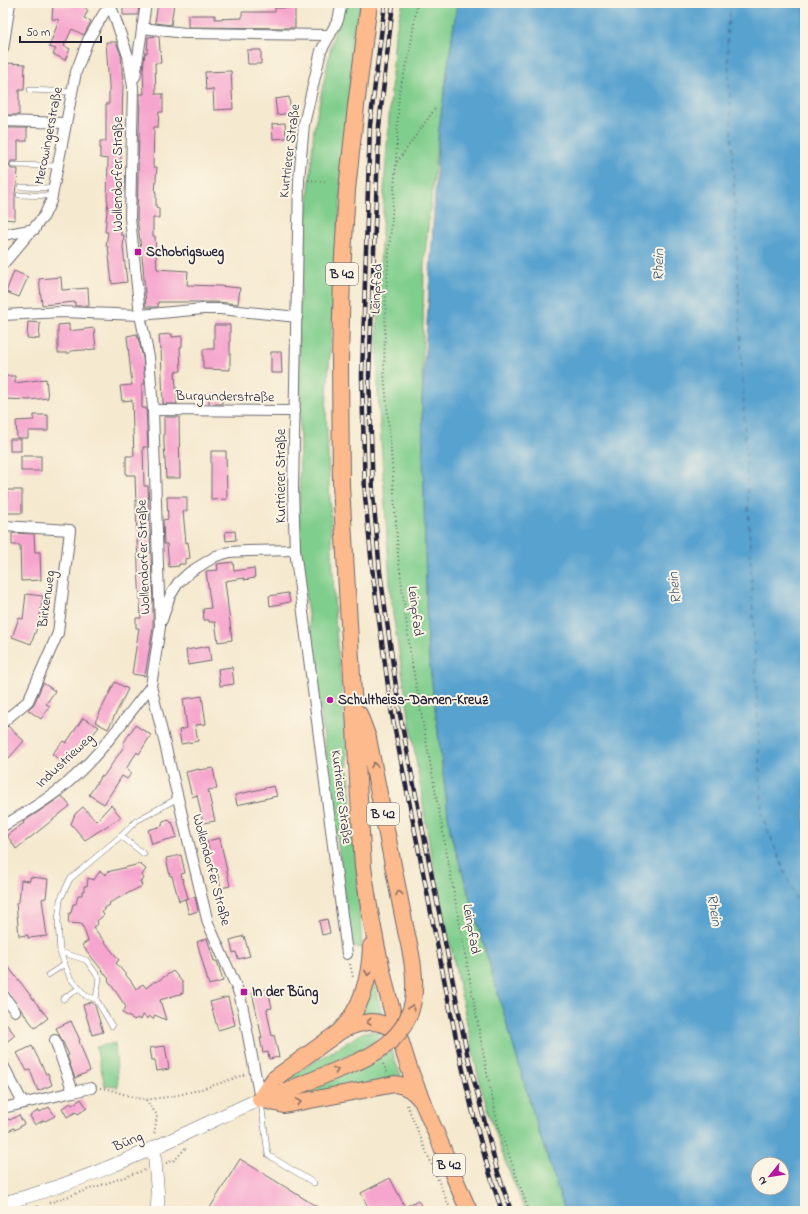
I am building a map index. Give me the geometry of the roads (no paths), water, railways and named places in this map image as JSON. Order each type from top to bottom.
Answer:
[{"type":"main road","name":"B 42","points":[[369,3],[347,190],[342,273],[340,360],[341,485],[362,867],[372,926],[384,980],[398,1032],[423,1104],[469,1211]]},
{"type":"main road","name":"B 42","points":[[260,1099],[281,1093],[357,1062],[382,1049],[392,1040],[406,1022],[414,997],[415,983],[412,954],[406,931],[368,738],[353,700]]},
{"type":"main road","name":"B 42","points":[[339,1032],[351,1017],[363,994],[369,968],[372,926]]},
{"type":"main road","name":"B 42","points":[[260,1099],[274,1079],[339,1032],[354,1025],[369,1022],[388,1025],[398,1032]]},
{"type":"main road","name":"B 42","points":[[260,1099],[284,1105],[395,1084],[412,1090],[423,1104]]},
{"type":"street","points":[[3,49],[10,3]]},
{"type":"street","points":[[133,87],[146,3]]},
{"type":"street","name":"Kurtrierer Straße","points":[[342,3],[338,20],[321,51],[304,124],[297,220],[296,411],[293,489],[295,550],[347,954]]},
{"type":"street","name":"Wollendorfer Straße","points":[[110,5],[128,56],[133,87],[130,218],[140,315],[149,357],[153,410],[160,627],[151,686],[208,923],[239,993],[260,1099]]},
{"type":"street","name":"Merowingerstraße","points":[[3,264],[35,229],[44,216],[52,192],[58,166],[76,72],[88,40],[110,5]]},
{"type":"street","points":[[142,28],[185,33],[330,35]]},
{"type":"street","points":[[3,121],[66,123]]},
{"type":"street","points":[[3,235],[35,229]]},
{"type":"street","points":[[3,315],[62,312],[140,315],[203,309],[220,309],[297,317]]},
{"type":"street","name":"Burgunderstraße","points":[[153,410],[296,411]]},
{"type":"street","name":"Birkenweg","points":[[3,526],[70,530],[58,633],[28,701],[3,722]]},
{"type":"street","points":[[160,627],[170,596],[178,583],[190,572],[216,556],[230,552],[295,550]]},
{"type":"street","name":"Industrieweg","points":[[3,826],[24,814],[60,789],[92,759],[151,686]]},
{"type":"street","points":[[3,996],[15,1011]]},
{"type":"street","points":[[55,1040],[73,1092]]},
{"type":"street","points":[[3,1065],[23,1103]]},
{"type":"street","points":[[3,1108],[91,1088]]},
{"type":"street","name":"Büng","points":[[3,1203],[34,1195],[73,1182],[154,1148],[260,1099]]},
{"type":"street","points":[[154,1148],[158,1198],[157,1211]]},
{"type":"lane","points":[[30,90],[72,92]]},
{"type":"lane","points":[[13,165],[58,166]]},
{"type":"lane","points":[[21,187],[52,192]]},
{"type":"lane","points":[[19,195],[52,192]]},
{"type":"lane","points":[[96,999],[86,996],[70,978],[60,952],[58,922],[60,900],[70,879],[121,836],[136,821],[178,798]]},
{"type":"lane","points":[[121,836],[144,854]]},
{"type":"lane","points":[[60,952],[86,960],[99,978],[96,999],[112,1026]]},
{"type":"lane","points":[[48,975],[65,964]]},
{"type":"lane","points":[[64,999],[79,988]]},
{"type":"lane","points":[[260,1099],[268,1155],[314,1183]]},
{"type":"water","name":"Rhein","points":[[457,3],[805,3],[805,1211],[565,1211],[539,1133],[450,831],[427,642],[422,402],[439,129]]},
{"type":"railway","points":[[385,3],[370,125],[362,376],[365,496],[373,576],[392,715],[461,1060],[486,1162],[502,1211]]},
{"type":"railway","points":[[393,3],[379,126],[369,375],[373,495],[380,572],[400,715],[467,1053],[497,1170],[511,1211]]},
{"type":"place","name":"Schobrigsweg","points":[[138,252]]},
{"type":"place","name":"Schultheiss-Damen-Kreuz","points":[[330,700]]},
{"type":"place","name":"In der Büng","points":[[244,992]]}]
